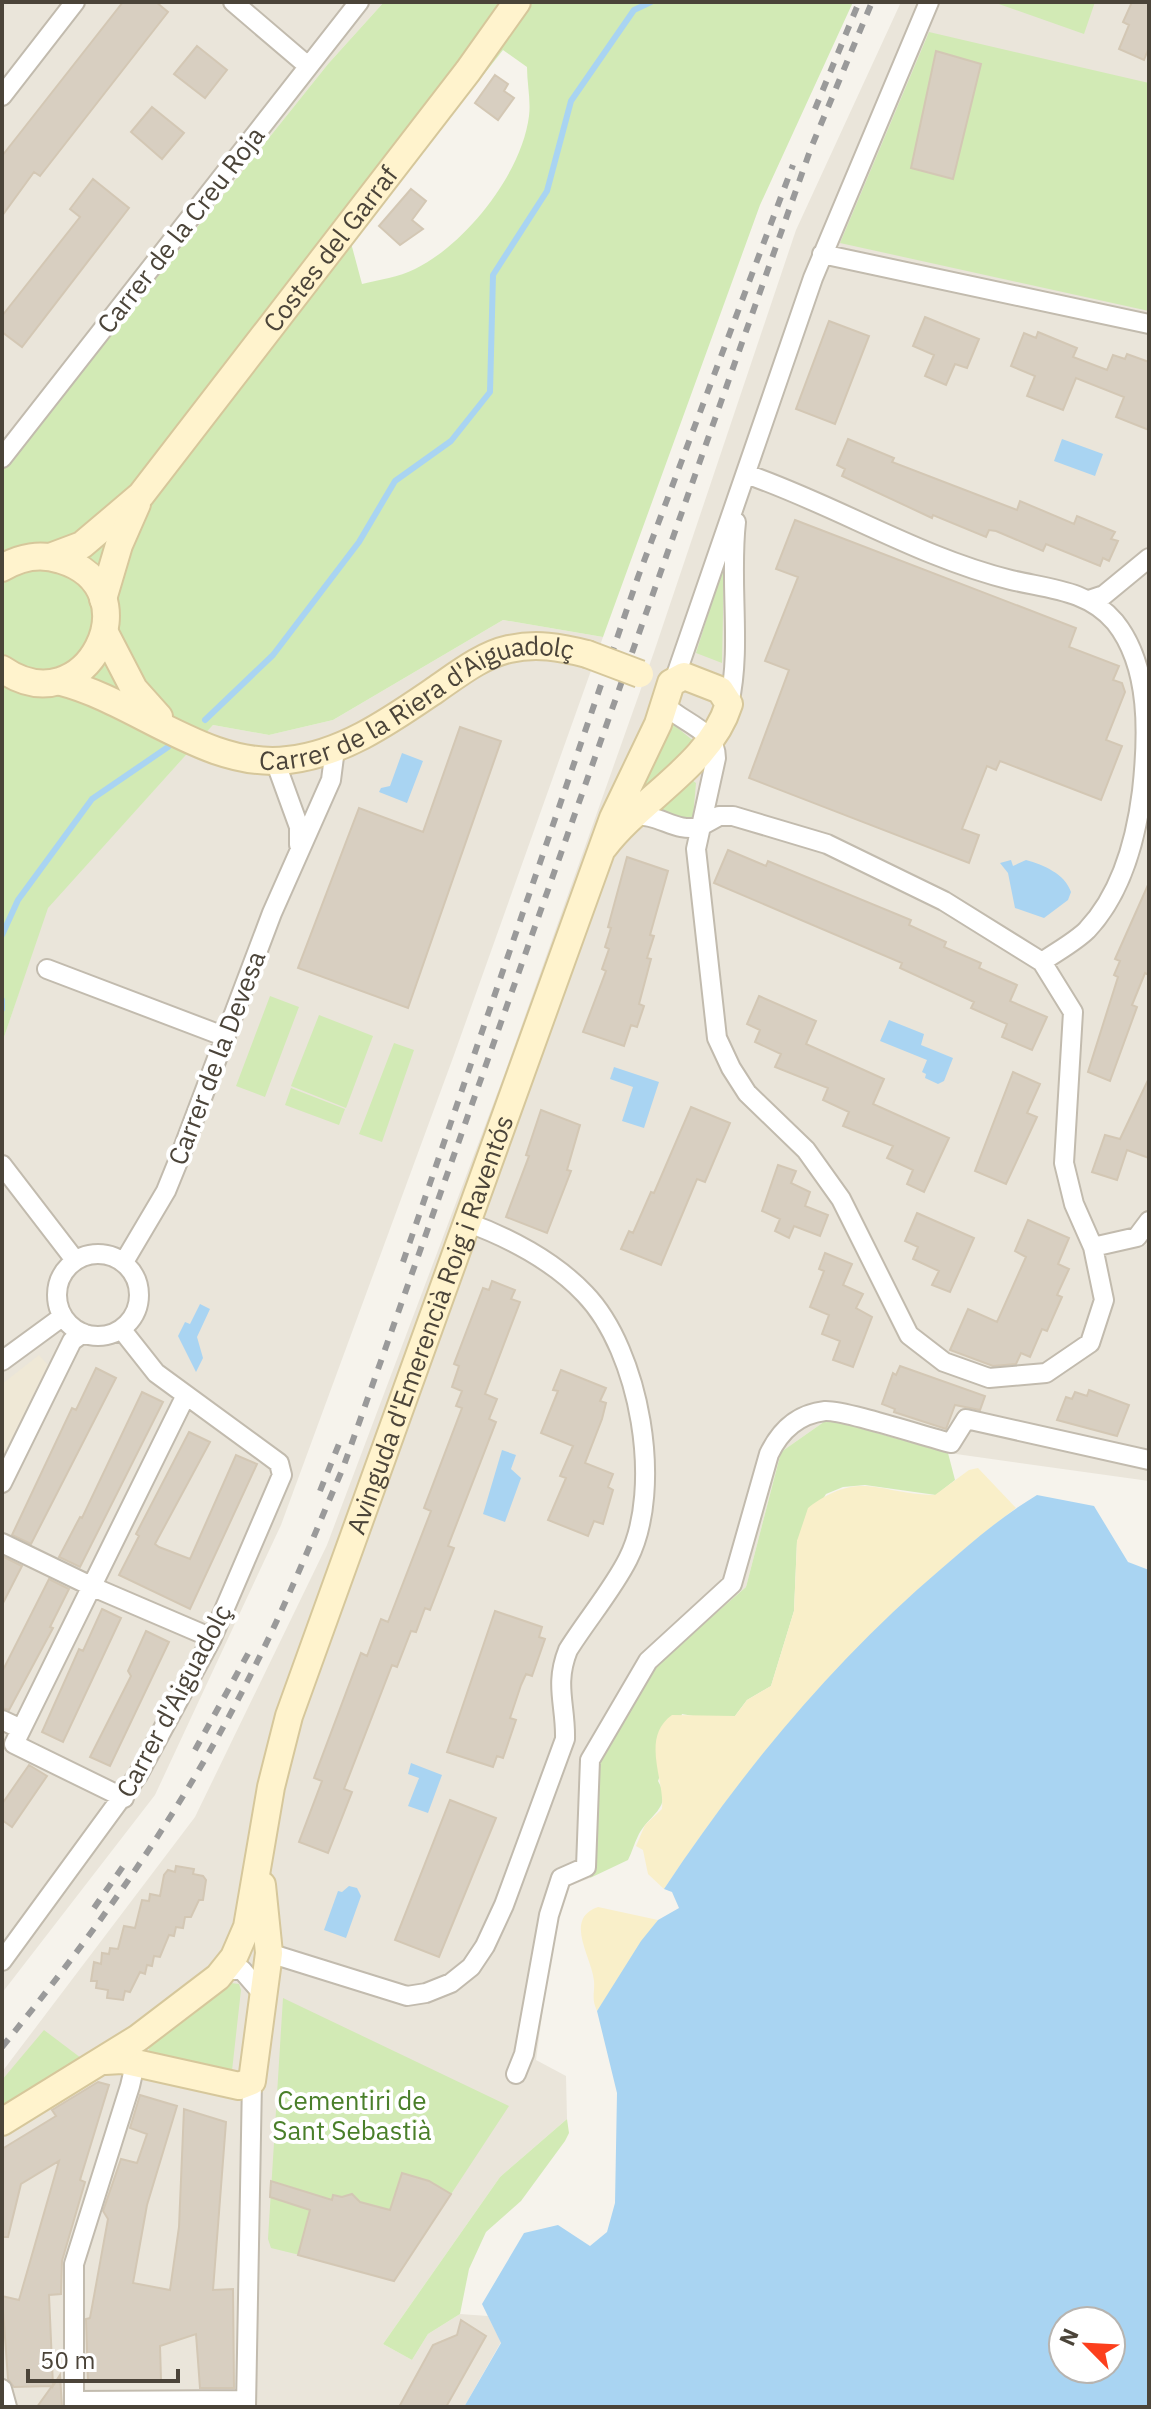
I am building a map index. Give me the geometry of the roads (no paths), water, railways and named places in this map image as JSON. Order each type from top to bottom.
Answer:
[{"type":"street","points":[[2,96],[75,2]]},
{"type":"street","points":[[233,2],[308,66]]},
{"type":"street","name":"Carrer de la Creu Roja","points":[[2,458],[359,2]]},
{"type":"street","name":"Costes del Garraf","points":[[141,495],[460,83],[517,2]]},
{"type":"street","name":"Avinguda d'Emerencià Roig i Raventós","points":[[259,1869],[268,1807],[289,1716],[466,1222],[621,799],[669,690],[822,254],[929,2]]},
{"type":"street","points":[[822,254],[1149,324]]},
{"type":"street","points":[[743,483],[1003,578],[1089,600],[1113,620],[1133,652],[1148,735],[1138,819],[1111,895],[1086,930],[1042,962]]},
{"type":"street","name":"Avinguda d'Emerencià Roig i Raventós","points":[[604,847],[630,816],[711,738],[729,704],[736,673],[731,571],[743,483]]},
{"type":"street","points":[[7,562],[50,557],[82,545],[141,495]]},
{"type":"street","points":[[61,682],[87,664],[105,633],[103,599],[119,545],[141,495]]},
{"type":"street","points":[[50,557],[83,570],[103,599]]},
{"type":"street","points":[[1089,600],[1104,595],[1149,558]]},
{"type":"street","name":"Carrer de la Riera d'Aiguadolç","points":[[105,633],[134,689],[166,725]]},
{"type":"street","name":"Carrer de la Riera d'Aiguadolç","points":[[9,682],[61,682],[97,693],[212,747],[275,761],[335,749],[383,724],[487,657],[506,649],[551,646],[587,654],[640,674],[669,690],[684,676],[720,690],[729,704]]},
{"type":"street","points":[[630,816],[653,815],[682,828],[699,827],[719,816],[733,816],[827,844],[944,901],[1042,962],[1073,1012],[1064,1163],[1074,1204],[1093,1247],[1104,1300],[1090,1343],[1046,1373],[989,1378],[944,1362],[909,1335],[841,1199],[789,1130],[747,1093],[717,1038],[698,871],[699,827],[716,758],[711,738],[669,690]]},
{"type":"street","name":"Carrer de la Devesa","points":[[124,1262],[166,1191],[299,848],[331,780],[335,749]]},
{"type":"street","points":[[275,761],[299,827],[299,848]]},
{"type":"street","points":[[47,969],[226,1037]]},
{"type":"street","points":[[2,1165],[75,1260]]},
{"type":"street","points":[[1093,1247],[1137,1237],[1149,1221]]},
{"type":"street","points":[[269,1953],[407,1996],[426,1993],[451,1983],[471,1967],[504,1905],[565,1739],[566,1720],[558,1685],[561,1667],[576,1637],[628,1559],[637,1535],[643,1509],[644,1434],[624,1356],[604,1319],[571,1280],[507,1239],[466,1222]]},
{"type":"street","points":[[105,1253],[124,1262],[138,1284],[138,1297],[132,1317],[122,1330],[103,1337],[83,1333],[62,1317],[56,1292],[64,1272],[75,1260],[105,1253]]},
{"type":"street","points":[[2,1361],[62,1317]]},
{"type":"street","points":[[122,1330],[149,1366],[185,1397],[14,1744],[124,1798]]},
{"type":"street","points":[[2,1483],[72,1341],[83,1333]]},
{"type":"street","name":"Carrer d'Aiguadolç","points":[[2,1961],[124,1798],[212,1638],[282,1475],[279,1463],[185,1397]]},
{"type":"street","points":[[516,2074],[524,2054],[549,1915],[561,1878],[586,1867],[590,1760],[648,1661],[732,1584],[769,1454],[792,1422],[826,1411],[951,1443],[966,1419],[1149,1460]]},
{"type":"street","points":[[2,1543],[93,1587],[212,1638]]},
{"type":"street","points":[[2,1720],[21,1729]]},
{"type":"street","points":[[118,2061],[133,2073],[74,2264],[74,2404],[246,2404],[252,2081],[269,1953],[259,1869]]},
{"type":"street","points":[[2,2122],[118,2061],[225,1970],[241,1946],[259,1869]]},
{"type":"street","points":[[225,1970],[242,1970],[262,1993]]},
{"type":"street","points":[[118,2061],[239,2086],[252,2081]]},
{"type":"street","points":[[2,2389],[7,2407]]},
{"type":"water","points":[[1062,439],[1103,454],[1095,476],[1054,461]]},
{"type":"water","points":[[402,753],[423,761],[407,803],[379,792],[381,788],[390,786]]},
{"type":"water","points":[[1011,860],[1013,866],[1026,860],[1053,871],[1068,886],[1071,892],[1068,900],[1044,918],[1015,908],[1008,873],[1000,863]]},
{"type":"water","points":[[889,1020],[924,1034],[921,1045],[953,1058],[944,1081],[938,1084],[925,1078],[926,1074],[922,1072],[927,1060],[880,1041]]},
{"type":"water","points":[[614,1067],[659,1082],[644,1128],[622,1121],[633,1087],[610,1079]]},
{"type":"water","points":[[200,1304],[210,1309],[197,1337],[203,1358],[196,1372],[178,1336],[185,1322],[190,1324]]},
{"type":"water","points":[[502,1450],[516,1455],[511,1469],[521,1478],[505,1522],[483,1514]]},
{"type":"water","points":[[1037,1495],[1094,1506],[1128,1562],[1149,1570],[1149,2407],[464,2407],[501,2343],[482,2304],[524,2233],[558,2225],[590,2246],[607,2232],[615,2203],[617,2093],[597,2011],[641,1941],[658,1920],[679,1908],[672,1892],[664,1889],[725,1802],[827,1679],[901,1604],[999,1521]]},
{"type":"water","points":[[411,1763],[442,1775],[428,1813],[408,1806],[419,1778],[408,1774]]},
{"type":"water","points":[[349,1886],[357,1888],[361,1896],[346,1938],[324,1930],[338,1891],[342,1892]]},
{"type":"waterway","points":[[205,720],[273,655],[359,542],[395,481],[451,441],[490,392],[493,275],[547,191],[571,101],[634,10],[651,2]]},
{"type":"waterway","points":[[2,935],[18,900],[92,799],[168,747]]},
{"type":"waterway","points":[[2,1000],[2,1009]]},
{"type":"railway","points":[[815,109],[859,2]]},
{"type":"railway","points":[[2,2047],[106,1912],[200,1768],[266,1643],[343,1468],[811,148],[872,2]]},
{"type":"railway","points":[[403,1262],[638,577],[793,165]]},
{"type":"railway","points":[[320,1491],[341,1439]]},
{"type":"railway","points":[[195,1750],[249,1652]]},
{"type":"railway","points":[[94,1908],[126,1862]]},
{"type":"park label","name":"Cementiri de Sant Sebastià","points":[[352,2116]]}]
